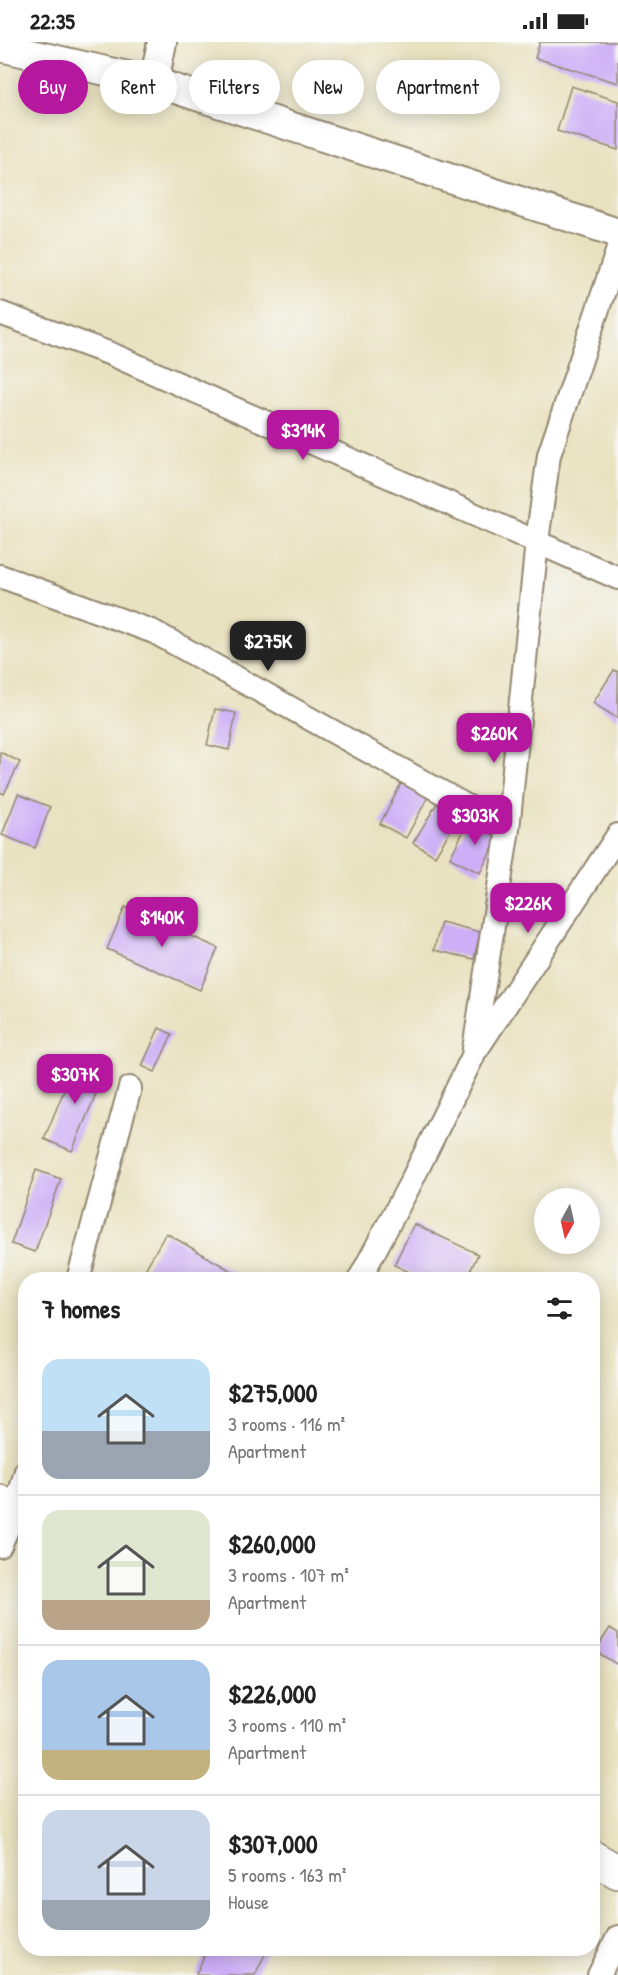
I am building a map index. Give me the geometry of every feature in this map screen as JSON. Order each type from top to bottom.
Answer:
[{"type":"main road","points":[[600,1862],[618,1872]]},
{"type":"street","points":[[158,60],[162,42]]},
{"type":"street","points":[[0,47],[100,70]]},
{"type":"street","points":[[177,89],[618,233]]},
{"type":"street","points":[[473,1056],[508,829],[537,541],[549,455],[618,249]]},
{"type":"street","points":[[0,313],[111,354],[618,578]]},
{"type":"street","points":[[0,576],[154,632],[508,829]]},
{"type":"street","points":[[363,1272],[410,1185],[473,1056],[618,835]]},
{"type":"street","points":[[80,1272],[130,1088]]},
{"type":"street","points":[[0,1545],[18,1495]]},
{"type":"street","points":[[599,1975],[618,1936]]},
{"type":"building","points":[[540,42],[618,42],[618,83],[535,58]]},
{"type":"building","points":[[571,86],[618,101],[618,150],[557,131]]},
{"type":"building","points":[[614,670],[618,672],[618,719],[593,703]]},
{"type":"building","points":[[215,709],[236,713],[229,750],[207,745]]},
{"type":"building","points":[[0,752],[20,762],[4,794],[0,792]]},
{"type":"building","points":[[403,780],[430,793],[406,838],[380,824]]},
{"type":"building","points":[[18,794],[50,807],[35,848],[2,835]]},
{"type":"building","points":[[439,800],[461,813],[435,856],[413,843]]},
{"type":"building","points":[[469,820],[499,834],[480,873],[450,858]]},
{"type":"building","points":[[125,907],[218,948],[200,990],[107,949]]},
{"type":"building","points":[[441,922],[480,932],[474,959],[434,950]]},
{"type":"building","points":[[159,1028],[172,1034],[155,1072],[142,1066]]},
{"type":"building","points":[[77,1059],[106,1070],[72,1151],[44,1139]]},
{"type":"building","points":[[36,1170],[61,1179],[35,1252],[11,1244]]},
{"type":"building","points":[[414,1224],[478,1254],[470,1272],[409,1272],[394,1265]]},
{"type":"building","points":[[166,1233],[233,1272],[144,1272]]},
{"type":"building","points":[[610,1628],[618,1633],[618,1665],[600,1654],[600,1643]]},
{"type":"building","points":[[204,1956],[264,1956],[255,1975],[196,1974]]}]
